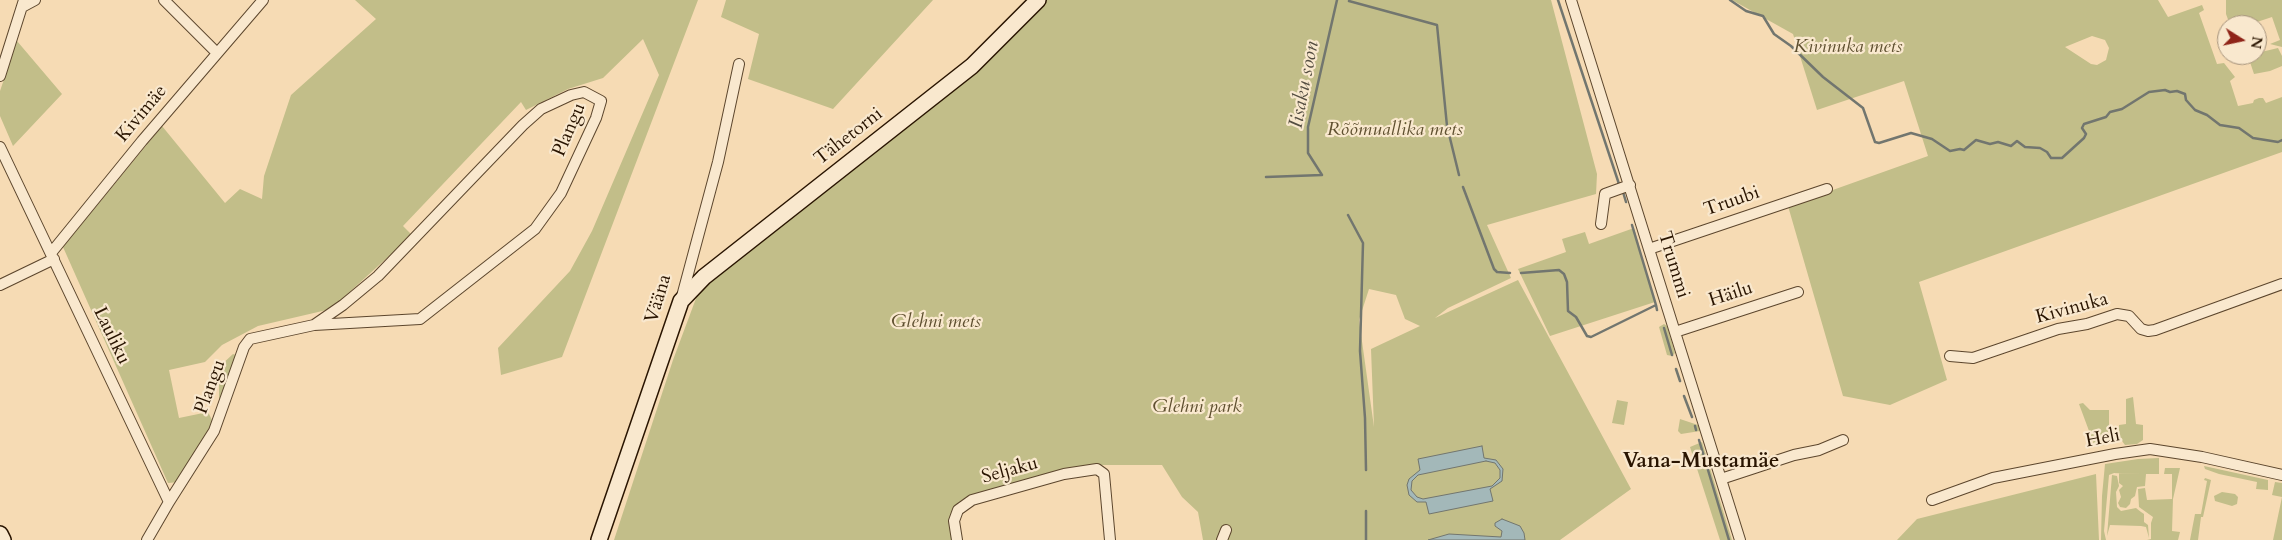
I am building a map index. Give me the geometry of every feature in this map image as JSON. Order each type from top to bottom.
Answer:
[{"type":"street","points":[[0,76],[23,3],[35,0]]},
{"type":"street","points":[[164,0],[217,53]]},
{"type":"street","name":"Kivimäe","points":[[0,285],[53,256],[142,141],[263,0]]},
{"type":"street","name":"Tähetorni","points":[[681,301],[704,277],[972,66],[1038,0]]},
{"type":"street","name":"Trummi","points":[[1571,0],[1740,540]]},
{"type":"street","name":"Vääna","points":[[599,540],[681,301],[718,162],[739,64]]},
{"type":"street","name":"Plangu","points":[[169,502],[214,431],[244,347],[250,338],[314,325],[414,321],[420,319],[535,228],[561,193],[596,118],[601,101],[584,92],[571,95],[542,109],[522,125],[378,276],[314,325]]},
{"type":"street","name":"Lauliku","points":[[0,147],[169,502]]},
{"type":"street","points":[[1601,224],[1605,194],[1630,185]]},
{"type":"street","name":"Truubi","points":[[1649,249],[1827,189]]},
{"type":"street","name":"Kivinuka","points":[[1950,356],[1973,358],[2058,329],[2087,324],[2117,314],[2129,316],[2142,329],[2148,331],[2155,330],[2282,284]]},
{"type":"street","name":"Häilu","points":[[1675,332],[1798,292]]},
{"type":"street","points":[[1721,480],[1794,455],[1819,450],[1844,440]]},
{"type":"street","name":"Heli","points":[[1932,500],[1993,478],[2150,449],[2202,457],[2282,475]]},
{"type":"street","name":"Seljaku","points":[[957,540],[954,521],[958,510],[972,500],[1079,471],[1097,469],[1104,474],[1110,540]]},
{"type":"street","points":[[147,540],[169,502]]},
{"type":"street","points":[[0,534],[3,540]]},
{"type":"green space","points":[[355,0],[698,0],[562,357],[501,375],[498,348],[570,271],[592,231],[659,75],[643,39],[603,78],[568,89],[526,110],[521,102],[403,226],[412,235],[331,309],[258,326],[222,345],[205,362],[169,370],[179,418],[208,412],[212,420],[210,429],[179,482],[168,483],[63,247],[162,126],[225,203],[240,189],[262,199],[264,176],[291,95],[376,19]]},
{"type":"green space","points":[[726,0],[933,0],[833,109],[748,79],[759,34],[721,17]]},
{"type":"green space","points":[[1038,0],[1551,0],[1597,174],[1596,194],[1487,225],[1511,278],[1448,308],[1435,318],[1518,280],[1631,489],[1560,540],[1203,540],[1198,512],[1182,497],[1162,465],[1091,465],[1066,470],[972,500],[958,510],[957,540],[614,540],[673,360],[704,277],[972,66]],"holes":[[[1369,289],[1396,295],[1405,319],[1420,326],[1371,349],[1374,427],[1359,320]]]},
{"type":"green space","name":"Kivinuka mets","points":[[1732,0],[2158,0],[2168,17],[2202,5],[2204,10],[2199,13],[2217,65],[2226,65],[2235,77],[2230,81],[2238,106],[2253,103],[2254,100],[2259,98],[2263,98],[2266,103],[2282,97],[2282,152],[1919,282],[1947,380],[1890,405],[1843,396],[1788,206],[1928,156],[1904,81],[1817,110],[1793,34]],"holes":[[[2092,36],[2105,40],[2109,48],[2106,60],[2097,65],[2091,64],[2065,47]]]},
{"type":"green space","points":[[2226,0],[2282,0],[2282,47],[2270,44],[2280,40],[2272,17],[2267,19],[2267,15],[2226,14]]},
{"type":"green space","points":[[17,41],[62,94],[13,146],[0,116],[0,91]]},
{"type":"green space","points":[[2278,48],[2282,56],[2282,66],[2270,71],[2254,74],[2251,65],[2267,65],[2267,51]]},
{"type":"green space","points":[[1634,228],[1655,302],[1550,336],[1518,269],[1566,252],[1562,239],[1585,232],[1589,244]]},
{"type":"green space","points":[[1664,324],[1667,326],[1675,353],[1672,356],[1667,355],[1659,327]]},
{"type":"green space","points":[[233,354],[236,355],[221,400],[219,398],[219,367]]},
{"type":"green space","points":[[2133,397],[2136,424],[2143,425],[2143,440],[2137,444],[2125,445],[2122,441],[2119,441],[2119,425],[2126,424],[2126,399]]},
{"type":"green space","points":[[1617,400],[1628,402],[1624,425],[1612,423]]},
{"type":"green space","points":[[2083,403],[2090,410],[2109,410],[2109,444],[2095,447],[2079,404]]},
{"type":"green space","points":[[1680,419],[1698,425],[1700,431],[1681,434],[1678,431]]},
{"type":"green space","points":[[1702,442],[1732,540],[1720,540],[1690,447]]},
{"type":"green space","points":[[2159,458],[2159,474],[2146,474],[2145,486],[2137,487],[2135,496],[2126,508],[2120,507],[2118,503],[2121,497],[2119,490],[2123,486],[2119,483],[2119,473],[2109,475],[2104,531],[2106,540],[2101,540],[2105,464]]},
{"type":"green space","points":[[2204,466],[2268,480],[2268,490],[2256,489],[2257,482],[2219,474],[2205,469]]},
{"type":"green space","points":[[2165,468],[2180,468],[2173,499],[2172,531],[2180,532],[2178,540],[2147,540],[2151,539],[2153,517],[2139,507],[2138,489],[2145,488],[2147,500],[2172,499],[2172,474],[2164,474]]},
{"type":"green space","points":[[2096,474],[2099,540],[1897,540],[1917,519]]},
{"type":"green space","points":[[2112,475],[2117,476],[2119,486],[2116,492],[2117,507],[2121,511],[2136,508],[2144,514],[2144,522],[2148,525],[2149,538],[2146,527],[2141,526],[2110,525],[2107,536]]},
{"type":"green space","points":[[2205,478],[2211,480],[2203,517],[2201,517],[2198,540],[2190,540],[2195,514],[2201,514],[2207,481],[2204,480]]},
{"type":"green space","points":[[2275,482],[2282,483],[2282,497],[2272,495]]},
{"type":"green space","points":[[2222,492],[2235,494],[2238,497],[2237,504],[2232,506],[2215,501],[2214,496]]},
{"type":"green space","points":[[2282,497],[2282,540],[2273,540]]},
{"type":"shaded area","points":[[1482,446],[1484,458],[1496,460],[1503,469],[1502,481],[1490,489],[1493,501],[1429,514],[1426,502],[1417,502],[1409,495],[1407,485],[1409,479],[1420,470],[1418,459]],"holes":[[[1486,461],[1495,463],[1500,470],[1500,478],[1492,486],[1423,499],[1417,497],[1411,490],[1412,481],[1418,475]]]},
{"type":"shaded area","points":[[1502,519],[1520,526],[1525,540],[1428,540],[1449,534],[1501,537],[1502,531],[1495,526],[1495,523]]},
{"type":"waterway","name":"Iisaku soon","points":[[1266,177],[1322,175],[1308,153],[1308,127],[1337,0]]},
{"type":"waterway","points":[[1558,0],[1619,184]]},
{"type":"waterway","points":[[1730,0],[1746,11],[1763,16],[1774,34],[1791,46],[1823,77],[1863,108],[1875,142],[1879,143],[1911,133],[1932,139],[1950,151],[1964,150],[1976,140],[1990,144],[1998,142],[2011,146],[2017,141],[2025,147],[2040,148],[2047,152],[2051,158],[2062,158],[2084,138],[2086,134],[2082,128],[2084,124],[2106,117],[2110,112],[2122,109],[2149,92],[2165,90],[2185,94],[2186,100],[2195,110],[2207,115],[2220,125],[2239,128],[2253,138],[2278,142],[2282,140]]},
{"type":"waterway","name":"Iisaku soon","points":[[1349,1],[1437,25],[1447,126],[1459,175]]},
{"type":"waterway","name":"Iisaku soon","points":[[1463,187],[1494,269],[1497,272],[1510,273]]},
{"type":"waterway","points":[[1623,192],[1626,202]]},
{"type":"waterway","points":[[1348,215],[1363,243],[1360,351],[1365,418],[1366,470]]},
{"type":"waterway","points":[[1632,225],[1656,305]]},
{"type":"waterway","name":"Iisaku soon","points":[[1521,273],[1559,270],[1564,274],[1567,282],[1568,311],[1576,317],[1587,336],[1591,337],[1656,305],[1657,310]]},
{"type":"waterway","name":"Iisaku soon","points":[[1664,328],[1672,355]]},
{"type":"waterway","name":"Iisaku soon","points":[[1676,369],[1680,381]]},
{"type":"waterway","name":"Iisaku soon","points":[[1684,396],[1692,417]]},
{"type":"waterway","name":"Iisaku soon","points":[[1695,426],[1696,430]]},
{"type":"waterway","name":"Iisaku soon","points":[[1699,440],[1729,540]]},
{"type":"waterway","points":[[1366,511],[1366,540]]},
{"type":"district","name":"Vana-Mustamäe","points":[[1701,462]]},
{"type":"park label","name":"Rõõmuallika mets","points":[[1395,131]]},
{"type":"park label","name":"Glehni mets","points":[[936,323]]},
{"type":"park label","name":"Glehni park","points":[[1197,408]]}]
